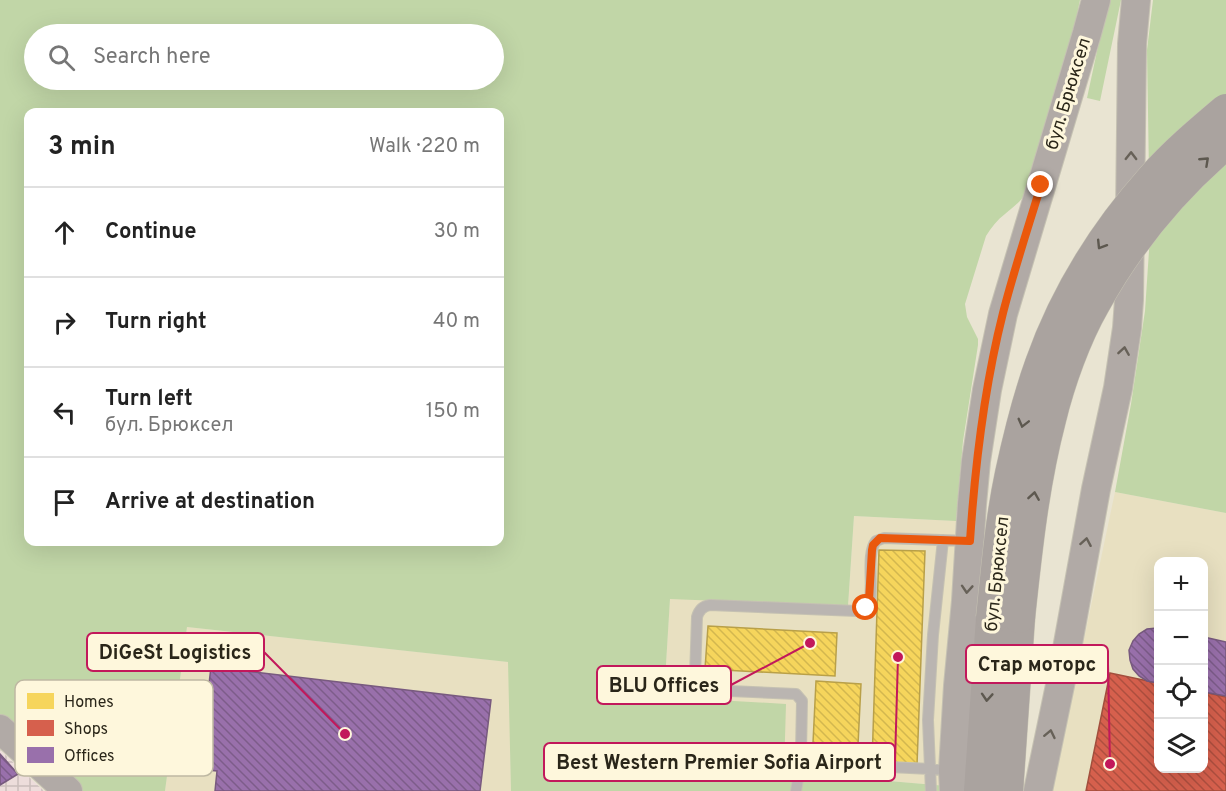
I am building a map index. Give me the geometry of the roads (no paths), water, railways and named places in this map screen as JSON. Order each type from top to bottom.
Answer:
[{"type":"main road","name":"бул. Брюксел","points":[[946,777],[966,601],[956,541],[978,449],[987,390],[1003,314],[1096,0]]},
{"type":"main road","points":[[1038,791],[1063,671],[1096,489],[1118,388],[1127,328],[1130,300],[1132,44],[1136,0]]},
{"type":"main road","name":"бул. Брюксел","points":[[1007,791],[1005,617],[1001,538],[1010,476],[1041,363],[1078,284],[1105,240],[1137,196],[1189,142],[1226,110]]},
{"type":"main road","name":"бул. Брюксел","points":[[980,791],[1005,617],[1027,538],[1050,418],[1066,368],[1082,328],[1098,298],[1133,244],[1182,185],[1226,143]]},
{"type":"main road","points":[[0,729],[15,743]]},
{"type":"main road","points":[[52,776],[68,791]]},
{"type":"lane","points":[[796,791],[802,756],[802,701],[796,694],[707,690],[698,686],[695,677],[698,613],[705,606],[710,605],[861,610],[866,608],[869,600],[872,550],[880,538],[956,541]]},
{"type":"lane","points":[[802,756],[804,760],[813,764],[946,777]]},
{"type":"lane","points":[[931,791],[946,777]]},
{"type":"place","name":"BLU Offices","points":[[810,643]]},
{"type":"place","name":"Best Western Premier Sofia Airport","points":[[898,657]]},
{"type":"place","name":"DiGeSt Logistics","points":[[345,734]]},
{"type":"place","name":"Стар моторс","points":[[1110,764]]}]
